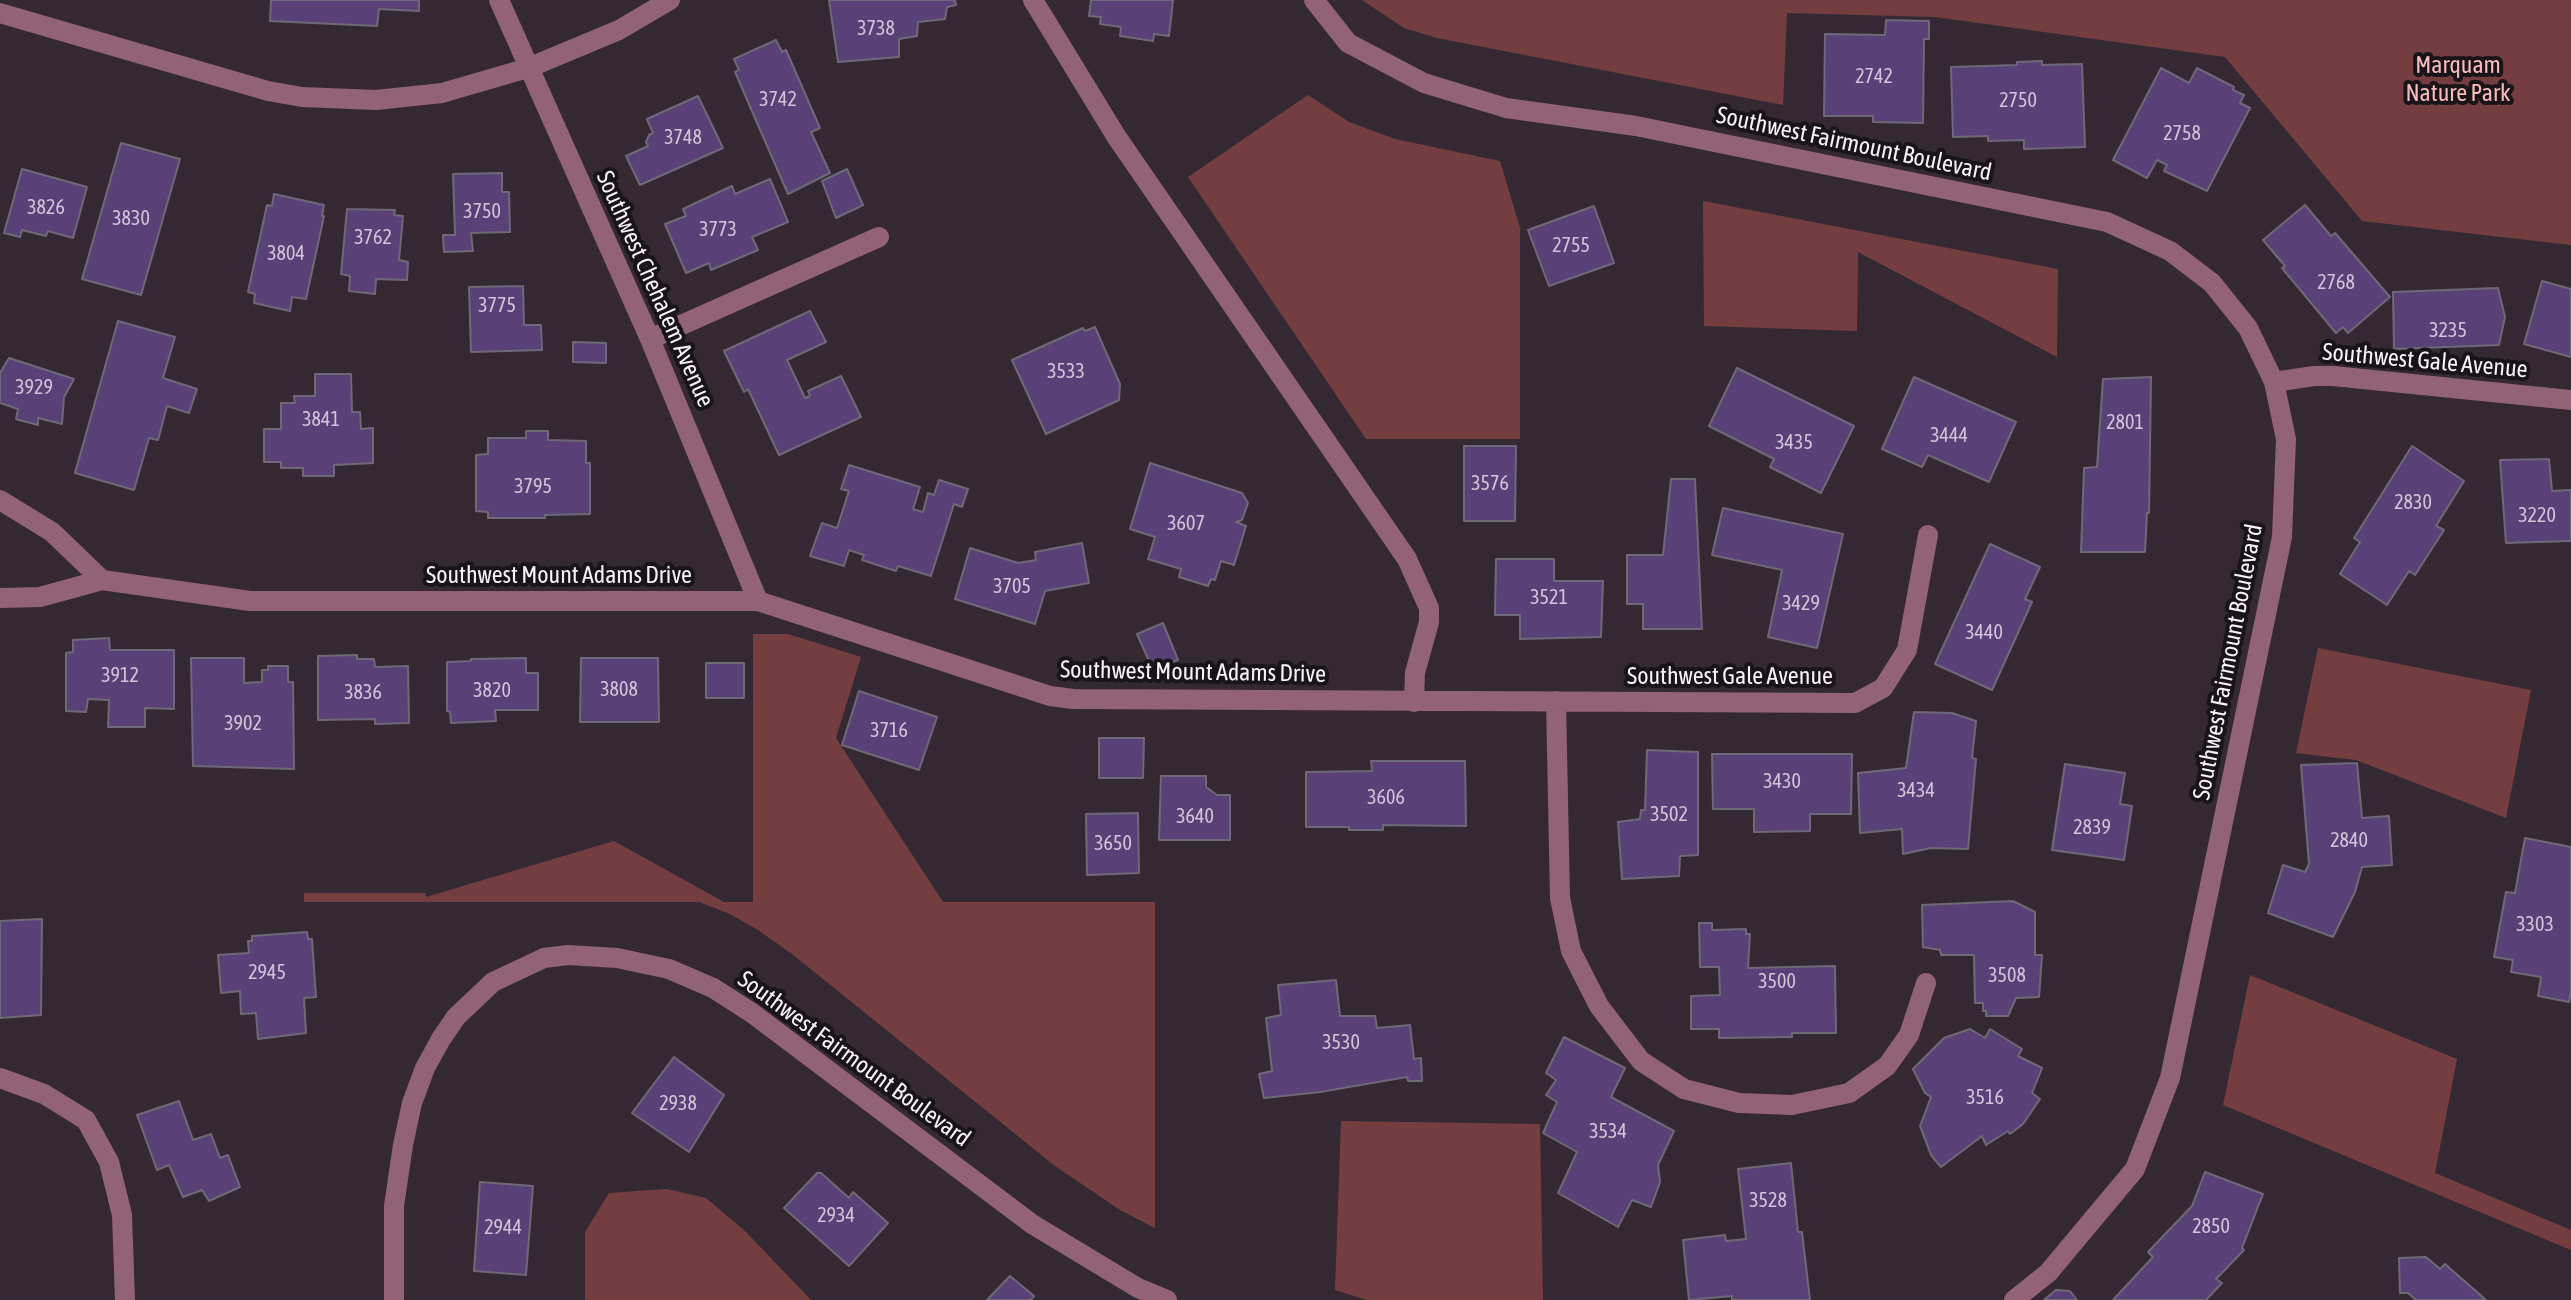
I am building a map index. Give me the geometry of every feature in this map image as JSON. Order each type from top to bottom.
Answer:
[{"type":"street","name":"Southwest Chehalem Avenue","points":[[499,0],[650,339],[758,601]]},
{"type":"street","points":[[0,13],[219,79],[302,97],[338,100],[409,98],[442,93],[528,68],[619,30],[670,0]]},
{"type":"street","points":[[1033,0],[1116,136],[1407,559],[1429,608],[1427,635],[1415,673],[1414,702]]},
{"type":"street","name":"Southwest Fairmount Boulevard","points":[[1314,0],[1348,43],[1424,83],[1506,108],[1636,126],[2107,222],[2170,251],[2212,283],[2248,328],[2274,382],[2286,439],[2282,537],[2170,1078],[2135,1169],[2048,1273],[2014,1300]]},
{"type":"street","points":[[650,339],[879,237]]},
{"type":"street","name":"Southwest Gale Avenue","points":[[2274,382],[2333,376],[2571,400]]},
{"type":"street","points":[[0,500],[52,532],[102,580]]},
{"type":"street","name":"Southwest Gale Avenue","points":[[1414,702],[1855,703],[1883,688],[1907,650],[1928,535]]},
{"type":"street","points":[[0,598],[40,597],[102,580]]},
{"type":"street","name":"Southwest Mount Adams Drive","points":[[102,580],[250,601],[758,601],[1062,699],[1414,702]]},
{"type":"street","points":[[1556,701],[1560,898],[1571,951],[1599,1006],[1641,1061],[1684,1089],[1739,1103],[1792,1105],[1849,1093],[1887,1066],[1909,1035],[1926,983]]},
{"type":"street","name":"Southwest Fairmount Boulevard","points":[[394,1300],[394,1206],[412,1103],[425,1068],[456,1017],[493,982],[544,958],[568,955],[617,958],[669,969],[713,988],[752,1013],[1032,1224],[1138,1288],[1167,1300]]},
{"type":"street","points":[[0,1078],[44,1094],[86,1120],[109,1162],[122,1215],[125,1300]]},
{"type":"green space","name":"Marquam Nature Park","points":[[1362,0],[2571,0],[2571,245],[2362,221],[2225,57],[1935,17],[1787,13],[1783,105],[1437,38],[1404,28]]},
{"type":"green space","points":[[1308,95],[1349,122],[1395,139],[1500,161],[1520,228],[1520,439],[1366,439],[1188,177]]},
{"type":"green space","points":[[1703,201],[2058,269],[2057,357],[1858,252],[1857,331],[1704,326]]},
{"type":"green space","points":[[753,634],[788,634],[861,657],[836,738],[943,902],[1155,902],[1155,1228],[1120,1210],[1055,1166],[792,954],[730,914],[699,902],[304,902],[304,893],[425,893],[426,897],[614,841],[724,902],[753,902]]},
{"type":"green space","points":[[2318,648],[2531,690],[2506,818],[2356,760],[2296,753]]},
{"type":"green space","points":[[2250,975],[2457,1059],[2435,1173],[2571,1230],[2571,1250],[2223,1105]]},
{"type":"green space","points":[[1341,1121],[1540,1124],[1543,1300],[1367,1300],[1335,1290]]},
{"type":"green space","points":[[667,1189],[706,1198],[746,1232],[811,1300],[585,1300],[585,1232],[609,1193]]},
{"type":"building","points":[[271,0],[419,0],[419,11],[379,9],[377,26],[270,21]]},
{"type":"building","points":[[829,0],[955,0],[956,5],[947,7],[945,19],[918,22],[917,36],[899,39],[899,57],[838,62]]},
{"type":"building","points":[[1091,0],[1173,0],[1169,36],[1154,34],[1153,41],[1120,36],[1121,27],[1100,24],[1101,17],[1089,16]]},
{"type":"building","points":[[1886,20],[1929,21],[1929,39],[1924,39],[1923,123],[1873,122],[1873,116],[1824,116],[1825,34],[1885,35]]},
{"type":"building","points":[[776,40],[782,52],[786,50],[820,128],[811,132],[830,173],[788,194],[735,72],[739,70],[734,59]]},
{"type":"building","points":[[2042,61],[2042,65],[2082,64],[2085,147],[2024,149],[2024,140],[1988,141],[1988,136],[1953,137],[1951,67]]},
{"type":"building","points":[[2161,68],[2189,83],[2197,68],[2234,87],[2233,90],[2244,95],[2240,103],[2250,108],[2207,191],[2164,171],[2167,165],[2157,160],[2147,178],[2113,160]]},
{"type":"building","points":[[698,96],[723,148],[640,185],[626,156],[648,146],[646,142],[653,133],[647,119]]},
{"type":"building","points":[[121,143],[180,159],[141,295],[82,279]]},
{"type":"building","points":[[22,169],[87,187],[73,238],[48,231],[46,236],[22,230],[20,237],[4,233]]},
{"type":"building","points":[[847,169],[863,205],[836,218],[822,181]]},
{"type":"building","points":[[502,173],[502,192],[509,192],[510,232],[471,233],[473,251],[444,252],[443,235],[455,235],[453,174]]},
{"type":"building","points":[[770,179],[788,222],[752,237],[758,250],[711,270],[709,263],[686,273],[665,224],[686,216],[683,209],[732,186],[735,194]]},
{"type":"building","points":[[274,194],[324,205],[306,299],[292,297],[290,311],[254,303],[255,294],[248,292],[267,205],[272,206]]},
{"type":"building","points":[[2305,205],[2331,236],[2335,233],[2390,297],[2348,333],[2343,327],[2336,333],[2263,240]]},
{"type":"building","points":[[1594,206],[1614,263],[1549,286],[1528,230]]},
{"type":"building","points":[[347,209],[395,210],[394,215],[403,216],[399,260],[408,262],[407,280],[376,279],[375,294],[349,291],[350,276],[341,274]]},
{"type":"building","points":[[2542,281],[2571,289],[2571,357],[2524,344]]},
{"type":"building","points":[[523,286],[524,325],[541,325],[542,350],[471,352],[469,287]]},
{"type":"building","points":[[2498,288],[2505,317],[2499,345],[2394,349],[2393,292]]},
{"type":"building","points":[[810,311],[826,342],[787,360],[805,398],[810,396],[808,391],[841,376],[861,417],[779,455],[748,389],[744,392],[724,351]]},
{"type":"building","points":[[118,321],[175,337],[163,378],[197,389],[189,413],[167,406],[158,440],[149,438],[134,490],[75,473]]},
{"type":"building","points":[[1095,327],[1120,384],[1119,400],[1046,434],[1012,360],[1083,328],[1085,331]]},
{"type":"building","points":[[573,342],[606,343],[606,363],[573,362]]},
{"type":"building","points":[[9,358],[74,379],[64,397],[62,424],[38,418],[38,425],[16,419],[18,409],[0,403],[0,373]]},
{"type":"building","points":[[1737,368],[1854,426],[1821,493],[1770,467],[1774,459],[1709,426]]},
{"type":"building","points":[[315,374],[351,374],[352,412],[360,412],[361,429],[373,428],[373,463],[334,465],[334,476],[303,476],[303,468],[281,468],[281,462],[264,462],[264,429],[281,429],[281,403],[295,403],[294,396],[315,396]]},
{"type":"building","points":[[1914,377],[2016,422],[1989,482],[1928,455],[1922,467],[1882,449]]},
{"type":"building","points":[[2151,377],[2149,513],[2145,552],[2081,552],[2084,468],[2097,467],[2103,379]]},
{"type":"building","points":[[526,431],[548,431],[548,440],[586,441],[586,463],[590,463],[590,514],[488,518],[488,512],[476,511],[476,455],[488,454],[488,438],[526,438]]},
{"type":"building","points":[[1464,446],[1516,446],[1515,521],[1464,521]]},
{"type":"building","points":[[2412,446],[2464,481],[2436,526],[2444,530],[2415,575],[2409,571],[2387,605],[2340,574],[2360,542],[2354,538]]},
{"type":"building","points":[[2549,459],[2552,491],[2571,490],[2571,541],[2506,543],[2500,460]]},
{"type":"building","points":[[1150,463],[1242,493],[1248,503],[1242,520],[1236,522],[1246,526],[1234,565],[1221,561],[1215,580],[1211,579],[1208,586],[1179,577],[1181,569],[1148,559],[1155,537],[1130,529]]},
{"type":"building","points":[[849,465],[920,487],[913,509],[923,512],[928,493],[934,495],[939,480],[968,489],[962,507],[954,504],[931,576],[898,566],[896,571],[862,560],[864,555],[849,550],[844,566],[810,556],[822,523],[837,528],[849,491],[841,489]]},
{"type":"building","points":[[1671,479],[1695,479],[1702,629],[1643,629],[1643,604],[1627,604],[1627,555],[1663,555]]},
{"type":"building","points":[[1723,508],[1843,534],[1817,648],[1768,637],[1782,570],[1712,555]]},
{"type":"building","points":[[1082,543],[1089,583],[1045,591],[1035,624],[955,599],[970,548],[1018,563],[1036,560],[1035,552]]},
{"type":"building","points":[[1990,544],[2040,567],[2025,599],[2032,602],[1992,690],[1935,664]]},
{"type":"building","points":[[1496,559],[1554,559],[1554,581],[1603,581],[1601,637],[1520,639],[1520,615],[1495,615]]},
{"type":"building","points":[[1163,623],[1178,660],[1153,670],[1137,634]]},
{"type":"building","points":[[109,638],[110,650],[174,650],[174,709],[145,708],[145,727],[108,727],[109,700],[88,699],[86,712],[66,711],[66,653],[73,652],[73,640]]},
{"type":"building","points":[[357,655],[357,659],[374,659],[375,667],[408,666],[409,723],[375,724],[375,719],[318,720],[318,656]]},
{"type":"building","points":[[191,658],[244,658],[244,683],[262,682],[262,670],[268,670],[268,666],[288,666],[288,682],[293,682],[294,769],[193,766]]},
{"type":"building","points":[[526,658],[526,673],[538,673],[538,710],[495,710],[496,721],[451,723],[450,712],[447,711],[447,662]]},
{"type":"building","points":[[581,658],[658,658],[659,722],[580,722]]},
{"type":"building","points":[[706,663],[744,663],[744,698],[706,698]]},
{"type":"building","points":[[859,691],[937,717],[919,770],[842,745]]},
{"type":"building","points":[[1914,712],[1952,713],[1976,721],[1968,849],[1931,848],[1903,854],[1902,829],[1860,833],[1858,773],[1906,768]]},
{"type":"building","points":[[1099,738],[1144,738],[1143,778],[1099,778]]},
{"type":"building","points":[[1647,750],[1698,752],[1698,855],[1680,856],[1679,876],[1622,879],[1618,822],[1640,819],[1641,810],[1645,810]]},
{"type":"building","points":[[1712,754],[1852,754],[1851,814],[1810,814],[1810,831],[1754,832],[1754,809],[1713,809]]},
{"type":"building","points":[[1371,761],[1465,761],[1466,826],[1383,825],[1383,830],[1306,827],[1306,772],[1372,771]]},
{"type":"building","points":[[2357,763],[2362,818],[2389,816],[2392,865],[2362,867],[2355,892],[2333,937],[2268,913],[2283,865],[2305,872],[2309,864],[2301,765]]},
{"type":"building","points":[[2065,764],[2125,773],[2120,804],[2132,806],[2124,860],[2052,850]]},
{"type":"building","points":[[1161,776],[1206,776],[1206,787],[1217,795],[1230,795],[1230,840],[1159,840]]},
{"type":"building","points":[[1138,813],[1139,873],[1087,875],[1086,814]]},
{"type":"building","points":[[2525,838],[2571,847],[2569,1002],[2538,996],[2541,977],[2511,972],[2513,960],[2494,957],[2506,892],[2515,893]]},
{"type":"building","points":[[2013,901],[2035,912],[2035,955],[2042,955],[2039,997],[2016,998],[2008,1016],[1986,1016],[1983,1003],[1975,1003],[1974,955],[1941,955],[1940,950],[1923,947],[1922,905]]},
{"type":"building","points":[[42,919],[41,1015],[0,1018],[0,921]]},
{"type":"building","points":[[1699,923],[1712,923],[1712,930],[1746,929],[1746,934],[1750,934],[1748,968],[1835,966],[1836,1033],[1719,1038],[1719,1029],[1691,1029],[1691,996],[1720,995],[1719,967],[1700,967]]},
{"type":"building","points":[[307,932],[308,939],[312,939],[316,997],[304,998],[306,1033],[258,1039],[256,1013],[241,1014],[240,991],[221,993],[218,955],[249,953],[248,941],[252,941],[252,936]]},
{"type":"building","points":[[1336,980],[1340,1016],[1375,1016],[1377,1028],[1410,1025],[1414,1059],[1421,1058],[1422,1081],[1408,1081],[1407,1077],[1264,1098],[1259,1074],[1272,1071],[1266,1018],[1281,1015],[1278,985]]},
{"type":"building","points":[[1970,1029],[1985,1038],[1990,1029],[2022,1049],[2018,1056],[2042,1068],[2032,1093],[2040,1099],[2023,1124],[2010,1134],[2008,1131],[1986,1145],[1982,1136],[1941,1167],[1931,1155],[1920,1126],[1931,1097],[1925,1093],[1913,1069],[1944,1038]]},
{"type":"building","points":[[1564,1037],[1625,1068],[1611,1097],[1674,1131],[1658,1165],[1660,1182],[1651,1207],[1632,1200],[1618,1227],[1558,1193],[1577,1152],[1543,1133],[1557,1102],[1546,1095],[1556,1080],[1546,1073]]},
{"type":"building","points":[[674,1057],[724,1095],[689,1152],[632,1113]]},
{"type":"building","points":[[179,1101],[193,1140],[211,1134],[220,1158],[228,1155],[240,1187],[209,1201],[202,1190],[183,1197],[169,1165],[157,1170],[137,1115]]},
{"type":"building","points":[[1791,1163],[1798,1232],[1802,1232],[1810,1300],[1732,1300],[1732,1296],[1689,1300],[1683,1240],[1725,1235],[1726,1241],[1746,1239],[1738,1169]]},
{"type":"building","points":[[2205,1172],[2263,1194],[2242,1248],[2244,1250],[2216,1279],[2222,1283],[2206,1300],[2113,1300],[2153,1257],[2148,1252],[2192,1206]]},
{"type":"building","points":[[817,1173],[821,1173],[849,1198],[853,1192],[888,1223],[849,1266],[784,1208]]},
{"type":"building","points":[[480,1182],[533,1186],[526,1275],[474,1271]]},
{"type":"building","points":[[2426,1257],[2440,1269],[2445,1264],[2486,1300],[2416,1300],[2408,1293],[2400,1293],[2399,1258]]},
{"type":"building","points":[[1010,1276],[1034,1296],[1031,1300],[987,1300]]},
{"type":"building","points":[[2056,1290],[2070,1291],[2077,1300],[2044,1300]]}]
